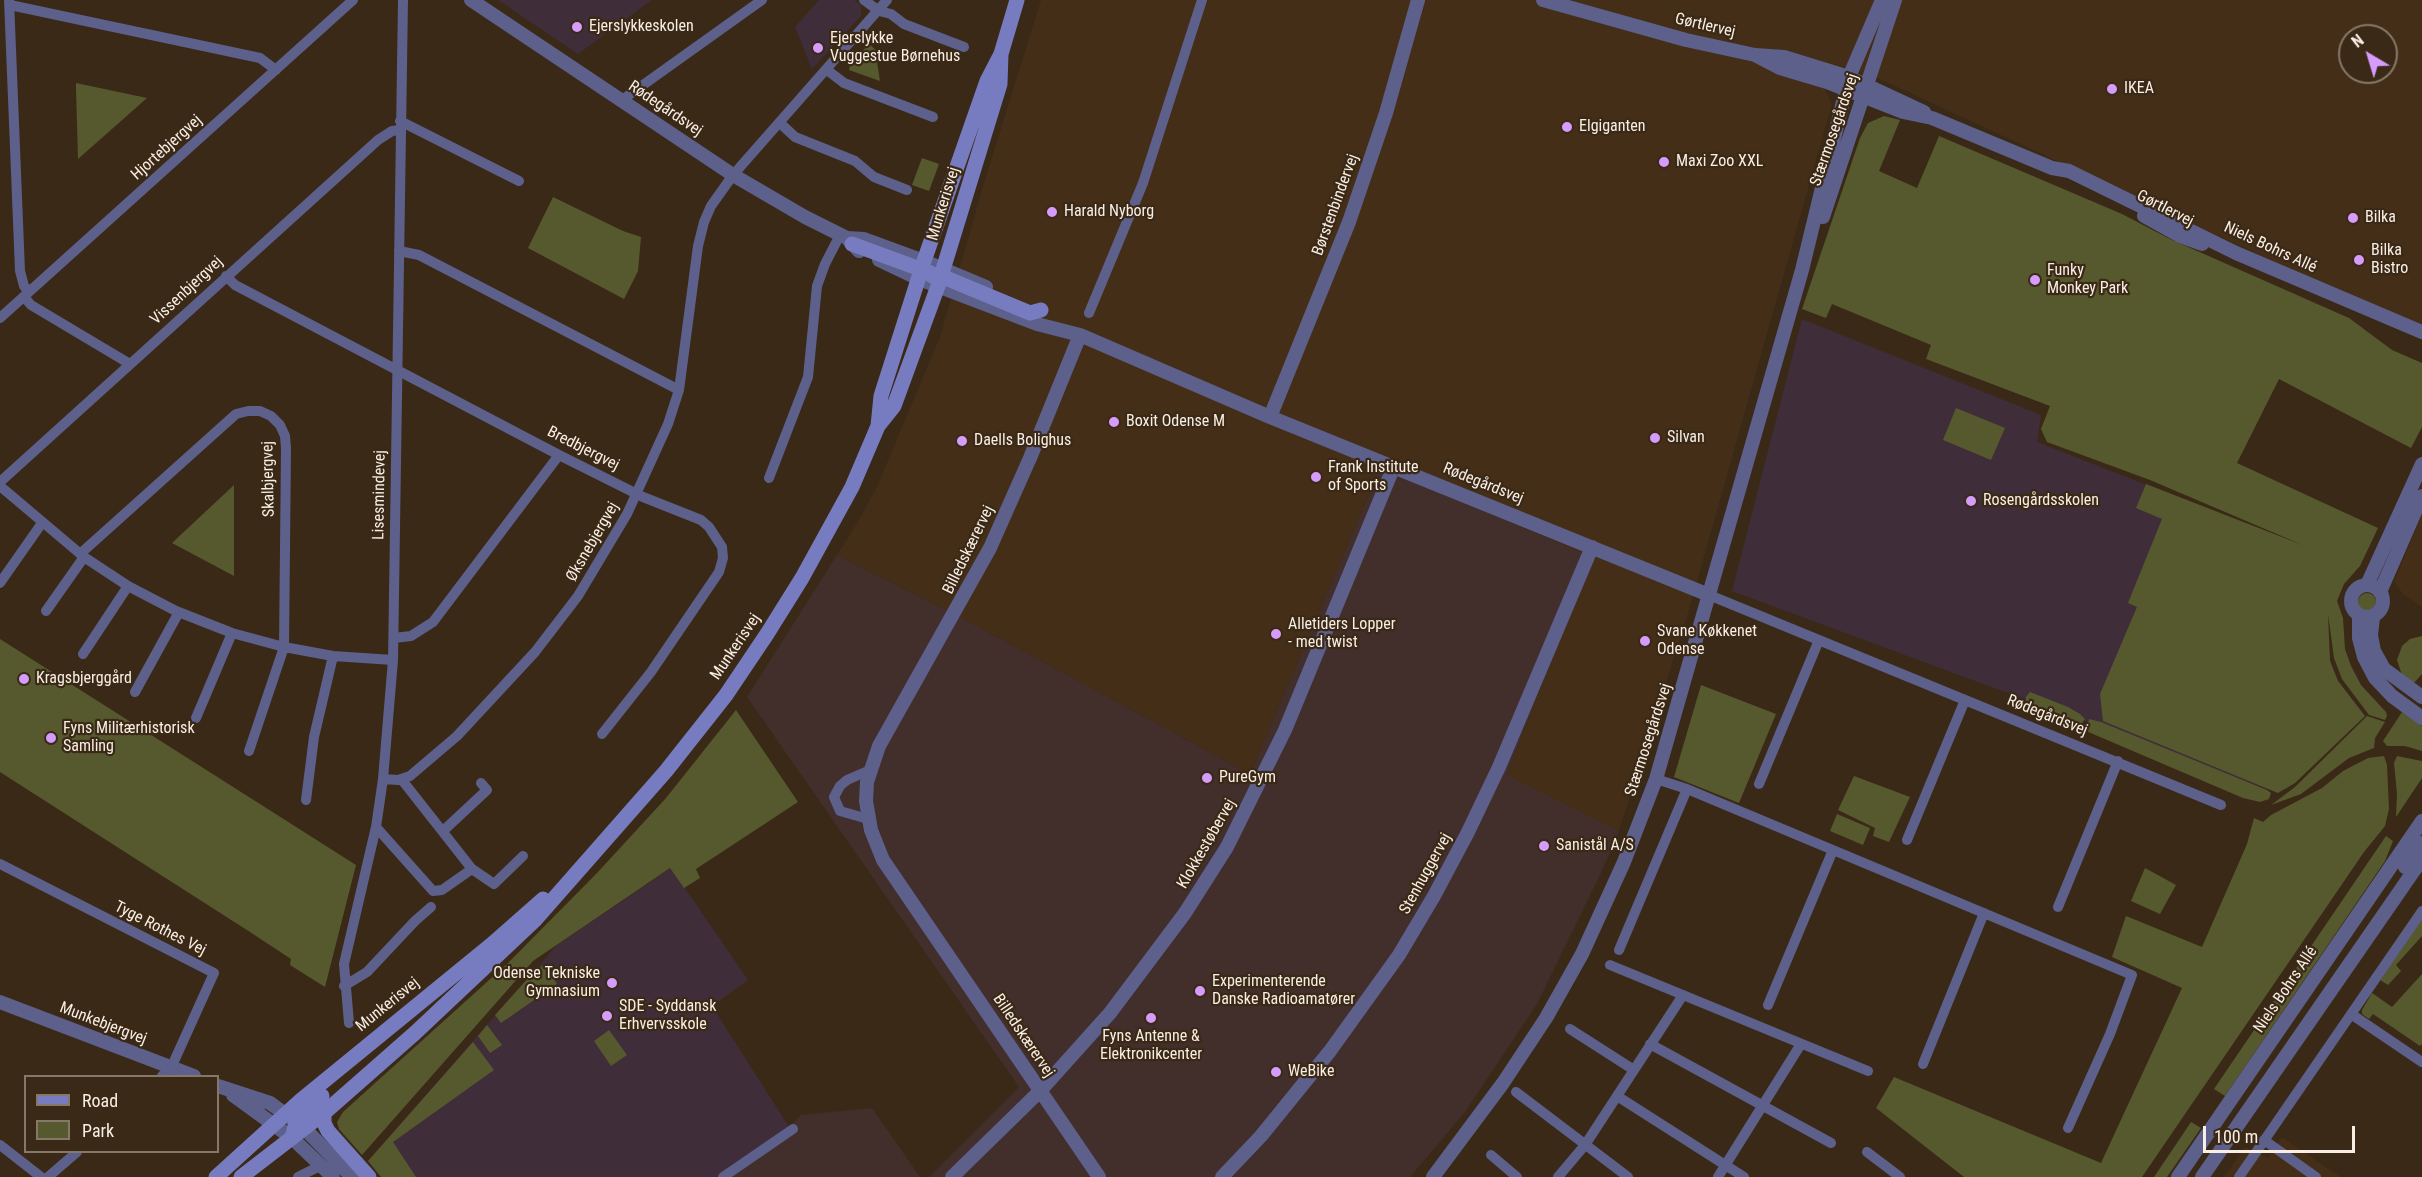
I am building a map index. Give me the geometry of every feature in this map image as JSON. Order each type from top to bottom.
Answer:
[{"type":"main road","name":"Munkerisvej","points":[[216,1177],[289,1126],[324,1113],[500,955],[535,920],[666,771],[726,694],[767,634],[802,578],[852,487],[878,426],[894,406],[903,380],[966,141],[987,81],[1000,54],[1017,0]]},
{"type":"main road","name":"Munkerisvej","points":[[878,426],[881,396],[931,274],[1000,84],[1000,54]]},
{"type":"main road","points":[[846,239],[1030,313],[1041,310]]},
{"type":"main road","name":"Munkerisvej","points":[[242,1177],[301,1114],[393,1035],[407,1012],[492,944],[584,863]]},
{"type":"main road","points":[[324,1113],[324,1123],[328,1131],[369,1177]]},
{"type":"main road","points":[[231,1177],[289,1126]]},
{"type":"street","name":"Hjortebjergvej","points":[[0,318],[353,0]]},
{"type":"street","name":"Lisesmindevej","points":[[348,1023],[344,964],[376,827],[383,779],[393,660],[403,0]]},
{"type":"street","name":"Rødegårdsvej","points":[[471,0],[733,175],[846,239]]},
{"type":"street","points":[[622,100],[762,0]]},
{"type":"street","points":[[864,0],[879,11],[891,14],[904,24],[964,47]]},
{"type":"street","name":"Øksnebjergvej","points":[[402,780],[417,772],[457,736],[535,652],[594,571],[637,494],[668,424],[679,390],[698,246],[711,206],[733,175],[887,0]]},
{"type":"street","points":[[1089,313],[1143,183],[1202,0]]},
{"type":"street","name":"Børstenbindervej","points":[[1270,417],[1349,222],[1386,112],[1418,0]]},
{"type":"street","name":"Gørtlervej","points":[[1543,0],[1686,40],[1755,56],[1784,57],[1857,87],[1922,110],[1932,118],[2052,168],[2069,171],[2168,218]]},
{"type":"street","name":"Stærmosegårdsvej","points":[[1433,1177],[1503,1083],[1546,1018],[1577,963],[1624,862],[1656,778],[1882,0]]},
{"type":"street","points":[[1857,87],[1888,0]]},
{"type":"street","name":"Stærmosegårdsvej","points":[[1802,270],[1825,210],[1857,87],[1895,0]]},
{"type":"street","points":[[130,364],[31,304],[26,294],[20,271],[10,3],[260,58],[276,70]]},
{"type":"street","points":[[827,70],[844,83],[933,117]]},
{"type":"street","points":[[780,123],[795,136],[855,161],[874,177],[907,190]]},
{"type":"street","points":[[400,125],[519,181]]},
{"type":"street","name":"Vissenbjergvej","points":[[0,484],[226,276],[378,140],[400,125]]},
{"type":"street","name":"Gørtlervej","points":[[2052,168],[2064,180],[2134,211],[2180,236],[2236,253]]},
{"type":"street","name":"Niels Bohrs Allé","points":[[2168,218],[2236,253],[2422,332]]},
{"type":"street","points":[[769,478],[808,377],[817,286],[825,264],[846,239]]},
{"type":"street","points":[[399,251],[419,255],[679,390]]},
{"type":"street","name":"Rødegårdsvej","points":[[931,274],[1037,324],[1073,333],[1270,417],[1592,546],[2221,805]]},
{"type":"street","name":"Bredbjergvej","points":[[226,276],[235,285],[559,455],[637,494],[701,520],[717,536],[722,547],[723,558],[719,572],[651,672],[602,734]]},
{"type":"street","name":"Niels Bohrs Allé","points":[[2360,306],[2422,342]]},
{"type":"street","name":"Rødegårdsvej","points":[[1041,310],[1073,333]]},
{"type":"street","name":"Billedskærervej","points":[[1073,333],[1030,458],[990,548],[879,746],[870,770],[866,793],[868,819],[876,848],[883,860],[1099,1177]]},
{"type":"street","name":"Skalbjergvej","points":[[82,555],[236,414],[260,411],[271,416],[280,425],[285,436],[286,448],[284,647]]},
{"type":"street","points":[[394,638],[411,636],[433,622],[559,455]]},
{"type":"street","points":[[2367,585],[2422,464]]},
{"type":"street","name":"Klokkestøbervej","points":[[952,1177],[1090,1037],[1185,914],[1232,839],[1286,730],[1394,466]]},
{"type":"street","points":[[0,484],[42,523],[82,555],[128,586],[179,612],[232,633],[284,647],[333,656],[393,660]]},
{"type":"street","points":[[2380,592],[2422,496]]},
{"type":"street","points":[[0,582],[42,523]]},
{"type":"street","name":"Stenhuggervej","points":[[1222,1177],[1261,1136],[1349,1026],[1399,955],[1434,896],[1499,767],[1592,546]]},
{"type":"street","points":[[46,611],[82,555]]},
{"type":"street","points":[[2421,717],[2392,696],[2368,667],[2359,638],[2366,616],[2383,607],[2384,602],[2377,588],[2367,585],[2356,589],[2352,594],[2351,606],[2366,616],[2374,651],[2385,669],[2422,697]]},
{"type":"street","points":[[83,654],[128,586]]},
{"type":"street","points":[[135,692],[179,612]]},
{"type":"street","points":[[196,718],[232,633]]},
{"type":"street","points":[[1760,784],[1819,640]]},
{"type":"street","points":[[249,751],[284,647]]},
{"type":"street","points":[[306,800],[314,737],[333,656]]},
{"type":"street","points":[[1907,840],[1965,700]]},
{"type":"street","points":[[2058,907],[2118,761]]},
{"type":"street","points":[[868,819],[840,811],[834,797],[840,786],[847,780],[870,770]]},
{"type":"street","points":[[1656,778],[2132,975],[2110,1034],[2068,1128]]},
{"type":"street","points":[[383,779],[402,780],[472,869],[494,884],[524,856]]},
{"type":"street","points":[[442,831],[487,790],[481,783]]},
{"type":"street","points":[[1619,950],[1687,789]]},
{"type":"street","name":"Niels Bohrs Allé","points":[[2178,1177],[2422,821]]},
{"type":"street","points":[[376,827],[433,891],[442,890],[472,869]]},
{"type":"street","points":[[2331,989],[2338,966],[2422,843]]},
{"type":"street","points":[[1768,1005],[1833,850]]},
{"type":"street","points":[[2202,1177],[2422,859]]},
{"type":"street","name":"Tyge Rothes Vej","points":[[0,864],[214,973],[166,1072]]},
{"type":"street","points":[[344,986],[367,972],[431,907]]},
{"type":"street","points":[[2239,1177],[2422,910]]},
{"type":"street","points":[[1923,1064],[1984,913]]},
{"type":"street","points":[[1610,965],[1868,1071]]},
{"type":"street","points":[[1558,1177],[1585,1145],[1683,995]]},
{"type":"street","name":"Munkebjergvej","points":[[0,1002],[166,1072],[183,1075]]},
{"type":"street","points":[[2351,1014],[2422,1062]]},
{"type":"street","points":[[1570,1029],[1634,1070]]},
{"type":"street","points":[[1650,1044],[1831,1143]]},
{"type":"street","points":[[1718,1177],[1801,1044]]},
{"type":"street","points":[[219,1086],[270,1103],[333,1177]]},
{"type":"street","points":[[1516,1092],[1628,1177]]},
{"type":"street","points":[[1617,1096],[1744,1177]]},
{"type":"street","points":[[289,1126],[352,1177]]},
{"type":"street","points":[[723,1177],[793,1129]]},
{"type":"street","points":[[2264,1140],[2316,1177]]},
{"type":"street","points":[[0,1145],[41,1177]]},
{"type":"street","points":[[1867,1152],[1900,1177]]},
{"type":"street","points":[[48,1177],[76,1153]]},
{"type":"street","points":[[1491,1155],[1517,1177]]},
{"type":"street","points":[[298,1177],[322,1165]]},
{"type":"shaded area","name":"Ejerslykkeskolen","points":[[498,0],[652,0],[578,54]]},
{"type":"shaded area","name":"Ejerslykke Vuggestue Børnehus","points":[[819,0],[854,0],[861,5],[861,16],[812,69],[795,27]]},
{"type":"shaded area","points":[[1041,0],[2422,0],[2422,330],[1882,80],[1834,64],[1825,90],[1832,104],[1688,613],[1619,831],[1507,775],[1591,556],[1380,468],[1250,774],[966,620],[837,555],[876,489],[940,337],[984,183]]},
{"type":"shaded area","name":"Rosengårdsskolen","points":[[1802,319],[2041,415],[2037,442],[2338,560],[2326,600],[2330,660],[2338,681],[2365,716],[2295,783],[2278,793],[1732,591]]},
{"type":"shaded area","points":[[1380,468],[1591,556],[1507,775],[1619,831],[1537,1004],[1465,1112],[1410,1177],[929,1177],[1019,1087],[747,697],[837,555],[966,620],[1250,774]]},
{"type":"shaded area","points":[[2422,514],[2422,607],[2404,595],[2394,582]]},
{"type":"shaded area","name":"SDE - Syddansk Erhvervsskole","points":[[671,868],[748,980],[712,1006],[789,1127],[716,1177],[382,1177],[368,1161],[557,945]]},
{"type":"shaded area","points":[[872,1108],[920,1177],[716,1177],[789,1127],[801,1115]]},
{"type":"shaded area","points":[[2282,1137],[2341,1177],[2224,1177],[2245,1147],[2268,1158]]},
{"type":"green space","points":[[869,44],[877,51],[880,81],[849,70],[850,65]]},
{"type":"green space","points":[[76,83],[147,98],[78,159],[76,88]]},
{"type":"green space","points":[[1884,116],[1900,120],[1879,171],[1917,188],[1939,136],[2122,214],[2170,239],[2349,318],[2392,350],[2422,363],[2422,427],[2411,448],[2279,379],[2237,463],[2378,528],[2360,566],[2344,584],[2337,601],[2343,618],[2345,649],[2351,666],[2361,685],[2386,712],[2385,720],[2369,715],[2342,679],[2334,658],[2328,614],[2330,661],[2338,681],[2365,716],[2295,783],[2278,793],[2103,721],[2100,694],[2137,607],[2128,603],[2162,519],[2136,508],[2146,484],[2305,546],[2150,480],[2047,442],[2041,429],[2050,406],[1926,359],[1931,345],[1832,304],[1826,318],[1802,309],[1860,138],[1868,123]]},
{"type":"green space","points":[[922,158],[939,164],[929,191],[912,185]]},
{"type":"green space","points":[[553,197],[623,231],[641,237],[638,271],[624,299],[528,248]]},
{"type":"green space","points":[[1956,408],[2005,428],[1991,460],[1943,440]]},
{"type":"green space","points":[[234,485],[234,576],[172,543]]},
{"type":"green space","points":[[2367,593],[2373,596],[2376,602],[2373,608],[2367,611],[2361,608],[2358,602],[2361,596]]},
{"type":"green space","points":[[2422,636],[2422,674],[2413,684],[2402,675],[2397,660],[2402,646],[2410,639]]},
{"type":"green space","points":[[0,639],[356,865],[325,987],[290,965],[291,959],[0,772]]},
{"type":"green space","points":[[1701,685],[1776,714],[1739,803],[1674,777]]},
{"type":"green space","points":[[2030,692],[2068,707],[2085,719],[2078,729],[2025,706],[2026,697]]},
{"type":"green space","points":[[736,710],[798,802],[696,869],[700,878],[684,888],[670,868],[533,961],[362,1155],[339,1129],[337,1122],[343,1112],[508,963],[597,873],[666,798]]},
{"type":"green space","points":[[2402,712],[2422,726],[2422,751],[2405,746],[2387,746],[2383,741]]},
{"type":"green space","points":[[2367,716],[2385,722],[2375,738],[2374,748],[2349,758],[2301,794],[2271,805],[2295,787]]},
{"type":"green space","points":[[2089,719],[2267,790],[2271,793],[2269,799],[2260,802],[2243,798],[2086,731]]},
{"type":"green space","points":[[2384,756],[2387,765],[2389,809],[2385,826],[2364,852],[2142,1177],[1964,1177],[1876,1108],[1894,1077],[2101,1163],[2182,988],[2112,957],[2126,916],[2202,947],[2247,844],[2254,818],[2263,822],[2271,815],[2322,788],[2343,771],[2368,758]]},
{"type":"green space","points":[[2397,756],[2422,761],[2422,778],[2396,817],[2397,794],[2394,763]]},
{"type":"green space","points":[[1854,776],[1910,797],[1889,842],[1873,836],[1875,828],[1838,810]]},
{"type":"green space","points":[[1837,814],[1870,828],[1863,845],[1830,831]]},
{"type":"green space","points":[[2386,836],[2393,841],[2385,861],[2225,1096],[2214,1089]]},
{"type":"green space","points":[[2145,868],[2176,885],[2160,914],[2131,901]]},
{"type":"green space","points":[[2422,919],[2422,936],[2396,965],[2401,971],[2388,985],[2380,980]]},
{"type":"green space","points":[[545,964],[557,984],[501,1023],[495,1015],[530,976]]},
{"type":"green space","points":[[2422,974],[2422,1044],[2420,1046],[2373,1014],[2369,1019],[2362,1014],[2372,993],[2392,1007]]},
{"type":"green space","points":[[487,1025],[502,1045],[490,1053],[478,1036]]},
{"type":"green space","points":[[609,1030],[627,1055],[611,1066],[594,1041]]},
{"type":"green space","points":[[473,1042],[494,1070],[393,1142],[416,1177],[381,1177],[368,1161]]},
{"type":"green space","points":[[2191,1122],[2201,1128],[2167,1177],[2154,1177]]},
{"type":"place","name":"Ejerslykkeskolen","points":[[577,27]]},
{"type":"place","name":"Ejerslykke Vuggestue Børnehus","points":[[818,48]]},
{"type":"place","name":"IKEA","points":[[2112,89]]},
{"type":"place","name":"Elgiganten","points":[[1567,127]]},
{"type":"place","name":"Maxi Zoo XXL","points":[[1664,162]]},
{"type":"place","name":"Harald Nyborg","points":[[1052,212]]},
{"type":"place","name":"Bilka","points":[[2353,218]]},
{"type":"place","name":"Bilka Bistro","points":[[2359,260]]},
{"type":"place","name":"Funky Monkey Park","points":[[2035,280]]},
{"type":"place","name":"Boxit Odense M","points":[[1114,422]]},
{"type":"place","name":"Silvan","points":[[1655,438]]},
{"type":"place","name":"Daells Bolighus","points":[[962,441]]},
{"type":"place","name":"Frank Institute of Sports","points":[[1316,477]]},
{"type":"place","name":"Rosengårdsskolen","points":[[1971,501]]},
{"type":"place","name":"Alletiders Lopper - med twist","points":[[1276,634]]},
{"type":"place","name":"Svane Køkkenet Odense","points":[[1645,641]]},
{"type":"place","name":"Kragsbjerggård","points":[[24,679]]},
{"type":"place","name":"Fyns Militærhistorisk Samling","points":[[51,738]]},
{"type":"place","name":"PureGym","points":[[1207,778]]},
{"type":"place","name":"Sanistål A/S","points":[[1544,846]]},
{"type":"place","name":"Odense Tekniske Gymnasium","points":[[612,983]]},
{"type":"place","name":"Experimenterende Danske Radioamatører","points":[[1200,991]]},
{"type":"place","name":"SDE - Syddansk Erhvervsskole","points":[[607,1016]]},
{"type":"place","name":"Fyns Antenne & Elektronikcenter","points":[[1151,1018]]},
{"type":"place","name":"WeBike","points":[[1276,1072]]}]
